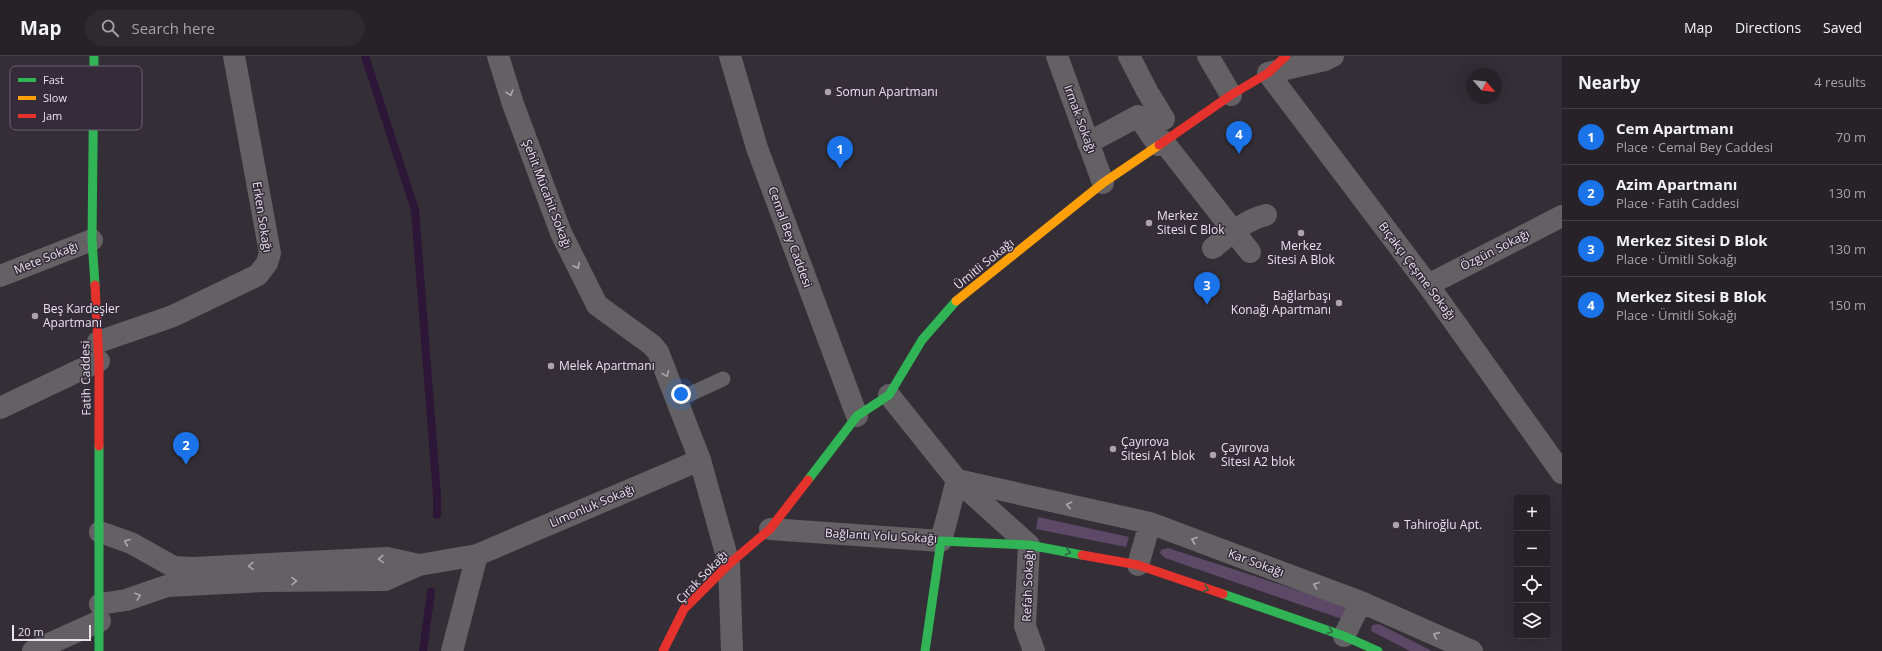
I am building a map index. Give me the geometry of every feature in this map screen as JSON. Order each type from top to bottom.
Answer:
[{"type":"street","name":"Fatih Caddesi","points":[[94,56],[94,66]]},
{"type":"street","name":"Erken Sokağı","points":[[0,408],[98,351],[258,275],[267,263],[270,253],[234,56]]},
{"type":"street","name":"Şehit Mücahit Sokağı","points":[[498,56],[513,104],[560,234],[597,305],[652,345],[658,352],[700,460]]},
{"type":"street","name":"Cemal Bey Caddesi","points":[[730,56],[757,148],[857,416]]},
{"type":"street","name":"Irmak Sokağı","points":[[1068,56],[1088,143],[1103,183]]},
{"type":"street","points":[[1129,56],[1164,119]]},
{"type":"street","points":[[1208,56],[1231,95]]},
{"type":"street","name":"Ümitli Sokağı","points":[[770,530],[857,416],[889,395],[922,340],[961,296],[1103,183],[1231,95],[1268,73],[1286,56]]},
{"type":"street","points":[[1268,73],[1325,60],[1333,56]]},
{"type":"street","name":"Bıçakçı Çeşme Sokağı","points":[[1268,73],[1428,285],[1562,473]]},
{"type":"street","points":[[1088,143],[1138,116],[1250,252]]},
{"type":"street","name":"Fatih Caddesi","points":[[93,130],[92,240],[98,351],[100,532],[100,613],[98,651]]},
{"type":"street","points":[[1213,248],[1250,220],[1266,215]]},
{"type":"street","name":"Özgün Sokağı","points":[[1428,285],[1562,216]]},
{"type":"street","name":"Mete Sokağı","points":[[0,276],[92,240]]},
{"type":"street","points":[[889,395],[958,480]]},
{"type":"street","points":[[700,460],[729,564],[732,651]]},
{"type":"street","name":"Limonluk Sokağı","points":[[419,565],[477,554],[700,460]]},
{"type":"street","name":"Kar Sokağı","points":[[958,480],[1150,523],[1361,602],[1472,651]]},
{"type":"street","name":"Bağlantı Yolu Sokağı","points":[[770,530],[941,541],[958,480]]},
{"type":"street","name":"Refah Sokağı","points":[[958,480],[1029,545],[1025,626],[1034,651]]},
{"type":"street","points":[[1138,565],[1150,523]]},
{"type":"street","name":"Çırak Sokağı","points":[[663,651],[684,610],[729,564],[770,530]]},
{"type":"street","points":[[100,532],[131,543],[174,567],[201,568],[387,558],[419,565]]},
{"type":"street","points":[[925,651],[941,541],[1029,545],[1138,565],[1344,636],[1378,651]]},
{"type":"street","points":[[452,651],[477,554]]},
{"type":"street","points":[[33,651],[126,600],[167,586],[266,581],[385,580],[419,565]]},
{"type":"street","points":[[1344,636],[1361,602]]},
{"type":"lane","points":[[677,400],[723,379]]},
{"type":"shaded area","points":[[1038,517],[1129,537],[1126,547],[1036,529]]},
{"type":"shaded area","points":[[1168,548],[1337,603],[1347,609],[1346,618],[1339,618],[1165,558],[1160,553],[1161,550]]},
{"type":"shaded area","points":[[1379,624],[1432,651],[1410,651],[1371,631],[1372,625]]},
{"type":"waterway","points":[[365,56],[415,210],[437,496],[437,515]]},
{"type":"waterway","points":[[423,651],[431,592]]},
{"type":"traffic: fast","points":[[94,56],[94,66]]},
{"type":"traffic: fast","points":[[93,130],[92,240],[95,285]]},
{"type":"traffic: fast","points":[[808,480],[857,416],[889,395],[922,340],[956,301]]},
{"type":"traffic: fast","points":[[99,446],[99,651]]},
{"type":"traffic: fast","points":[[925,651],[941,541],[1029,545],[1082,555]]},
{"type":"traffic: fast","points":[[1223,594],[1344,636],[1378,651]]},
{"type":"traffic: slow","points":[[956,301],[1103,183],[1159,145]]},
{"type":"traffic: jam","points":[[1159,145],[1231,95],[1268,73],[1286,56]]},
{"type":"traffic: jam","points":[[95,285],[99,361],[99,446]]},
{"type":"traffic: jam","points":[[663,651],[684,609],[729,564],[770,529],[808,480]]},
{"type":"traffic: jam","points":[[1082,555],[1138,565],[1223,594]]},
{"type":"place","name":"Somun Apartmanı","points":[[828,92]]},
{"type":"place","name":"Merkez Sitesi B Blok","points":[[1239,154]]},
{"type":"place","name":"Cem Apartmanı","points":[[840,169]]},
{"type":"place","name":"Merkez Sitesi C Blok","points":[[1149,223]]},
{"type":"place","name":"Merkez Sitesi A Blok","points":[[1301,233]]},
{"type":"place","name":"Bağlarbaşı Konağı Apartmanı","points":[[1339,303]]},
{"type":"place","name":"Merkez Sitesi D Blok","points":[[1207,305]]},
{"type":"place","name":"Beş Kardeşler Apartmanı","points":[[35,316]]},
{"type":"place","name":"Melek Apartmanı","points":[[551,366]]},
{"type":"place","name":"Çayırova Sitesi A1 blok","points":[[1113,449]]},
{"type":"place","name":"Çayırova Sitesi A2 blok","points":[[1213,455]]},
{"type":"place","name":"Azim Apartmanı","points":[[186,465]]},
{"type":"place","name":"Tahiroğlu Apt.","points":[[1396,525]]}]
